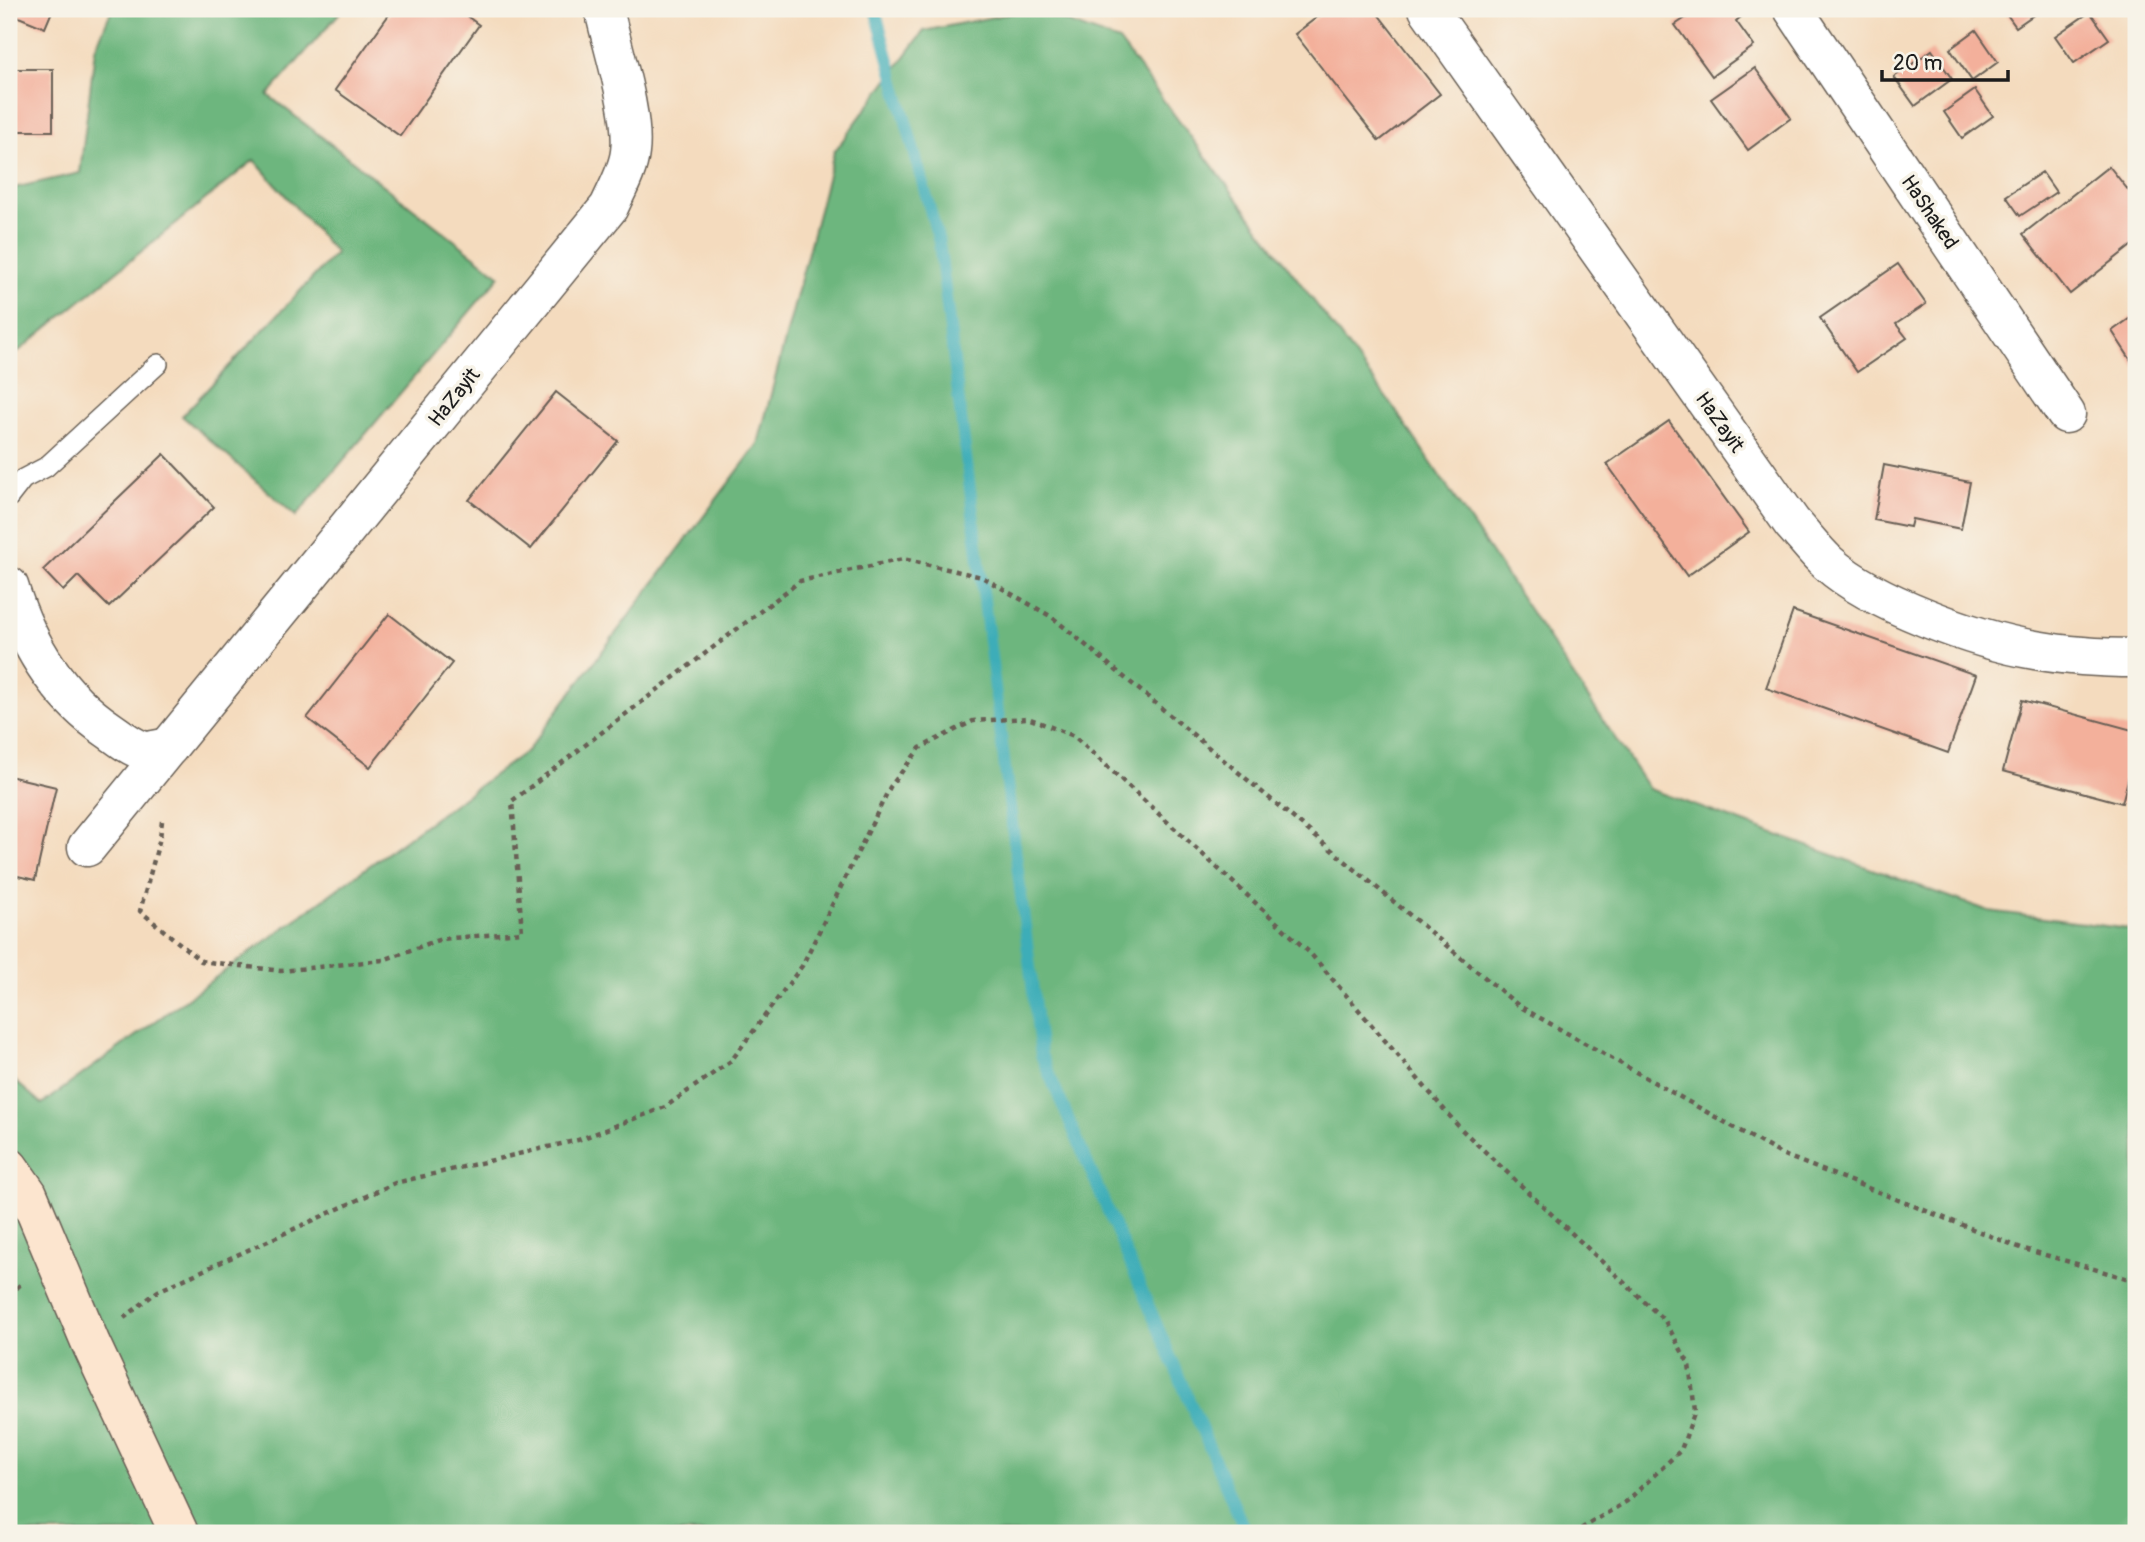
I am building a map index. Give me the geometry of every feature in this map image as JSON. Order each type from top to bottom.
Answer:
[{"type":"main road","points":[[9,1167],[28,1194],[91,1344],[178,1533]]},
{"type":"street","name":"HaZayit","points":[[87,847],[609,207],[631,151],[628,122],[604,9]]},
{"type":"street","name":"HaZayit","points":[[1428,9],[1792,523],[1829,564],[1883,597],[1971,632],[2032,650],[2090,658],[2136,658]]},
{"type":"street","name":"HaShaked","points":[[1793,9],[2066,414]]},
{"type":"street","points":[[9,586],[32,647],[67,695],[102,725],[143,751],[169,747]]},
{"type":"lane","points":[[9,498],[23,479],[46,467],[158,364]]},
{"type":"path","points":[[163,812],[160,838],[140,911],[201,961],[281,971],[383,960],[441,939],[522,932],[512,801],[800,581],[904,559],[982,577],[1052,617],[1519,1006],[1781,1154],[2021,1248],[2136,1281]]},
{"type":"path","points":[[91,1344],[158,1291],[395,1183],[578,1140],[665,1107],[731,1061],[802,966],[890,787],[920,748],[973,720],[1028,718],[1074,736],[1310,953],[1460,1128],[1665,1321],[1689,1364],[1695,1411],[1681,1450],[1627,1501],[1574,1533]]},
{"type":"green space","points":[[112,9],[343,9],[268,95],[500,276],[296,516],[182,416],[336,253],[254,160],[9,359],[9,189],[80,173],[95,49]]},
{"type":"green space","points":[[1032,9],[1119,41],[1397,412],[1649,789],[1989,911],[2136,930],[2136,1533],[9,1533],[9,1076],[42,1104],[528,750],[758,444],[834,152],[924,31]]},
{"type":"building","points":[[9,9],[53,9],[45,28],[9,13]]},
{"type":"building","points":[[393,9],[457,9],[479,25],[400,136],[335,90]]},
{"type":"building","points":[[1328,9],[1374,9],[1440,94],[1379,141],[1295,34]]},
{"type":"building","points":[[1699,9],[1737,9],[1742,16],[1736,21],[1754,46],[1712,76],[1675,25]]},
{"type":"building","points":[[2003,9],[2042,9],[2016,27]]},
{"type":"building","points":[[2090,12],[2109,39],[2074,63],[2055,36]]},
{"type":"building","points":[[1976,30],[1998,62],[1972,81],[1950,49]]},
{"type":"building","points":[[1932,50],[1952,79],[1915,106],[1894,77]]},
{"type":"building","points":[[1755,68],[1791,118],[1748,150],[1711,99]]},
{"type":"building","points":[[9,69],[53,69],[53,131],[9,131]]},
{"type":"building","points":[[1975,90],[1993,116],[1962,138],[1944,112]]},
{"type":"building","points":[[2109,166],[2136,200],[2136,242],[2070,294],[2023,234]]},
{"type":"building","points":[[2042,172],[2056,192],[2020,216],[2006,196]]},
{"type":"building","points":[[1898,264],[1926,304],[1896,324],[1907,338],[1857,372],[1820,318]]},
{"type":"building","points":[[2136,314],[2136,368],[2112,331]]},
{"type":"building","points":[[556,392],[618,441],[531,549],[469,500]]},
{"type":"building","points":[[1669,421],[1749,532],[1687,576],[1607,464]]},
{"type":"building","points":[[164,454],[214,507],[109,607],[78,576],[63,591],[43,570]]},
{"type":"building","points":[[1884,465],[1970,482],[1961,529],[1912,519],[1910,527],[1874,520]]},
{"type":"building","points":[[1793,611],[1976,675],[1948,753],[1766,688]]},
{"type":"building","points":[[389,614],[452,663],[370,767],[307,718]]},
{"type":"building","points":[[2022,700],[2136,731],[2136,749],[2122,803],[2003,771]]},
{"type":"building","points":[[9,776],[56,787],[35,880],[9,874]]},
{"type":"waterway","points":[[875,9],[939,242],[1041,1055],[1246,1533]]}]
